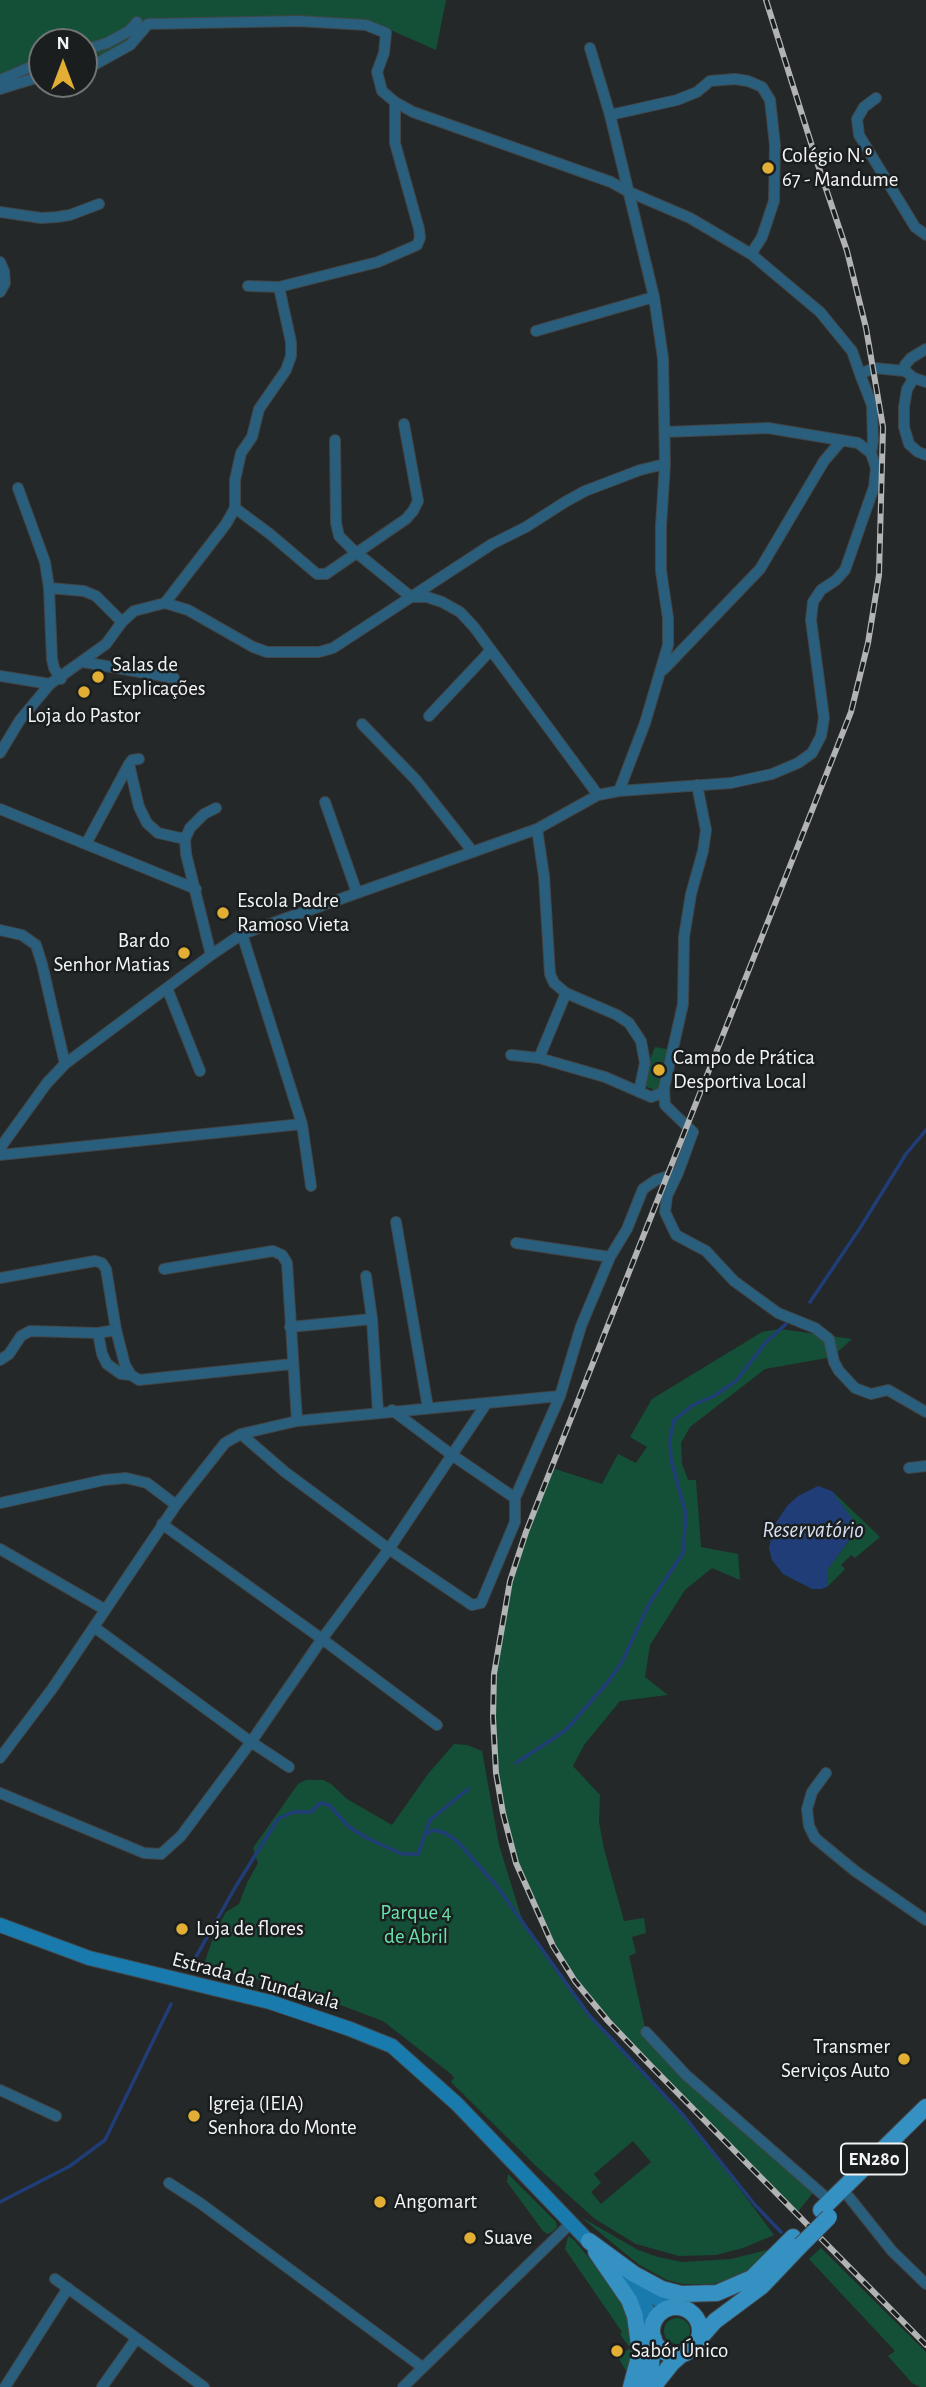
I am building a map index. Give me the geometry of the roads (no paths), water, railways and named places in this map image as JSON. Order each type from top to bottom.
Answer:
[{"type":"main road","name":"Estrada da Tundavala","points":[[0,1926],[89,1958],[270,2002],[392,2046],[457,2104],[570,2223],[621,2272],[661,2302],[680,2308]]},
{"type":"main road","name":"EN280","points":[[680,2308],[726,2297],[754,2277],[797,2241],[926,2107]]},
{"type":"main road","name":"EN280","points":[[827,2210],[849,2197],[926,2121]]},
{"type":"main road","points":[[589,2241],[634,2274],[681,2294],[717,2292],[754,2277]]},
{"type":"main road","points":[[589,2241],[629,2300],[635,2316],[640,2353],[631,2387]]},
{"type":"main road","name":"EN280","points":[[700,2338],[715,2321],[762,2286],[797,2241]]},
{"type":"main road","name":"Estrada da Tundavala","points":[[621,2272],[650,2314],[653,2335]]},
{"type":"main road","points":[[640,2387],[650,2372],[657,2317],[662,2312],[680,2308],[690,2312],[699,2323],[700,2338],[691,2350],[672,2363],[653,2387]]},
{"type":"main road","points":[[653,2335],[663,2351],[682,2354]]},
{"type":"street","points":[[0,1148],[47,1083],[65,1064],[243,934],[537,828],[598,795],[731,783],[772,774],[798,763],[812,753],[821,736],[824,718],[811,620],[813,602],[821,590],[845,570],[874,487],[876,468],[871,453],[872,405],[852,351],[820,312],[751,254],[690,218],[611,182],[413,112],[395,102],[382,91],[377,72],[384,53],[386,33],[366,25],[298,21],[148,24],[130,45],[98,63]]},
{"type":"street","points":[[98,46],[129,31],[137,22]]},
{"type":"street","points":[[590,48],[610,115],[654,297],[663,358],[665,464],[661,571],[668,618],[668,645],[619,791]]},
{"type":"street","points":[[0,80],[28,68]]},
{"type":"street","points":[[610,115],[677,100],[696,92],[710,81],[735,79],[762,87],[770,100],[775,145],[774,201],[762,237],[751,254]]},
{"type":"street","points":[[0,89],[28,80]]},
{"type":"street","points":[[876,98],[864,107],[857,119],[859,135],[915,227],[926,235]]},
{"type":"street","points":[[248,286],[279,287],[378,261],[417,245],[419,229],[395,143],[395,102]]},
{"type":"street","points":[[0,212],[41,218],[57,217],[99,204]]},
{"type":"street","points":[[0,262],[5,282],[0,292]]},
{"type":"street","points":[[165,603],[226,524],[234,508],[235,480],[241,453],[252,437],[259,409],[286,370],[291,356],[289,327],[279,287]]},
{"type":"street","points":[[536,331],[654,297]]},
{"type":"street","points":[[926,349],[905,365],[909,374],[904,407],[904,427],[909,444],[926,455]]},
{"type":"street","points":[[860,374],[874,368],[909,374],[926,382]]},
{"type":"street","points":[[234,508],[317,574],[326,574],[406,519],[413,511],[418,500],[404,424]]},
{"type":"street","points":[[665,432],[768,428],[858,443],[871,453]]},
{"type":"street","points":[[335,440],[336,523],[340,536],[411,597],[427,597],[460,611],[598,795]]},
{"type":"street","points":[[661,672],[760,569],[824,461],[842,440]]},
{"type":"street","points":[[0,753],[20,720],[56,682],[106,644],[134,611],[165,603],[188,610],[253,647],[267,652],[319,652],[333,648],[492,544],[526,527],[565,502],[640,470],[665,464]]},
{"type":"street","points":[[18,488],[45,562],[56,682]]},
{"type":"street","points":[[49,588],[83,590],[96,596],[122,622]]},
{"type":"street","points":[[429,716],[491,650]]},
{"type":"street","points":[[83,662],[174,678]]},
{"type":"street","points":[[0,676],[56,682]]},
{"type":"street","points":[[362,724],[416,780],[473,852]]},
{"type":"street","points":[[86,844],[134,761],[139,807],[147,823],[158,833],[185,839]]},
{"type":"street","points":[[511,1055],[539,1058],[605,1077],[651,1097],[662,1093],[682,1004],[684,937],[706,830],[696,785]]},
{"type":"street","points":[[325,802],[357,893]]},
{"type":"street","points":[[211,955],[186,854],[185,839],[190,828],[204,814],[216,808]]},
{"type":"street","points":[[0,809],[196,889]]},
{"type":"street","points":[[537,828],[544,876],[550,974],[554,983],[566,993],[629,1023],[641,1041],[645,1063],[639,1091]]},
{"type":"street","points":[[0,930],[22,935],[36,945],[65,1064]]},
{"type":"street","points":[[243,934],[302,1124],[311,1186]]},
{"type":"street","points":[[167,988],[200,1071]]},
{"type":"street","points":[[539,1058],[566,993]]},
{"type":"street","points":[[664,1088],[665,1105],[693,1132],[667,1196],[666,1212],[676,1235],[706,1251],[734,1281],[778,1313],[815,1328],[829,1339],[834,1362],[855,1388],[871,1394],[888,1391],[926,1412]]},
{"type":"street","points":[[0,1156],[302,1124]]},
{"type":"street","points":[[241,1434],[285,1472],[389,1549],[472,1605],[481,1603],[515,1522],[515,1498],[559,1396],[581,1326],[610,1257],[627,1229],[643,1189],[656,1180],[678,1173]]},
{"type":"street","points":[[396,1222],[428,1408]]},
{"type":"street","points":[[516,1243],[610,1257]]},
{"type":"street","points":[[164,1269],[273,1251],[282,1255],[287,1263],[297,1420]]},
{"type":"street","points":[[0,1278],[95,1261],[102,1263],[106,1269],[125,1365],[131,1375]]},
{"type":"street","points":[[366,1276],[372,1319],[378,1412]]},
{"type":"street","points":[[290,1327],[372,1319]]},
{"type":"street","points":[[0,1360],[9,1354],[21,1336],[30,1331],[98,1333],[116,1330]]},
{"type":"street","points":[[98,1333],[107,1364],[121,1374],[131,1375],[139,1380],[292,1364]]},
{"type":"street","points":[[0,1758],[52,1689],[162,1524],[225,1443],[241,1434],[297,1420],[559,1396]]},
{"type":"street","points":[[0,1793],[144,1853],[161,1854],[181,1836],[251,1742],[322,1639],[389,1549],[486,1404]]},
{"type":"street","points":[[393,1410],[515,1498]]},
{"type":"street","points":[[908,1468],[926,1466]]},
{"type":"street","points":[[1,1503],[104,1480],[127,1478],[147,1483],[176,1505]]},
{"type":"street","points":[[162,1524],[437,1725]]},
{"type":"street","points":[[0,1549],[104,1609]]},
{"type":"street","points":[[94,1627],[289,1767]]},
{"type":"street","points":[[826,1773],[812,1792],[807,1809],[809,1826],[815,1838],[855,1871],[926,1920]]},
{"type":"street","points":[[646,2032],[686,2075],[827,2210]]},
{"type":"street","points":[[0,2090],[56,2116]]},
{"type":"street","points":[[169,2183],[422,2367]]},
{"type":"street","points":[[849,2197],[892,2251],[926,2284]]},
{"type":"street","points":[[403,2387],[570,2223]]},
{"type":"street","points":[[55,2279],[204,2387]]},
{"type":"street","points":[[5,2387],[68,2288]]},
{"type":"street","points":[[103,2387],[136,2339]]},
{"type":"water","name":"Reservatório","points":[[818,1486],[832,1491],[851,1517],[854,1526],[851,1538],[827,1570],[827,1587],[812,1589],[783,1574],[772,1560],[769,1549],[773,1527],[787,1506],[798,1496]]},
{"type":"waterway","points":[[810,1302],[906,1154],[926,1130]]},
{"type":"waterway","points":[[516,1763],[566,1730],[608,1682],[622,1662],[649,1604],[683,1553],[686,1514],[671,1460],[670,1439],[674,1420],[693,1405],[714,1396],[736,1381],[766,1342],[786,1324]]},
{"type":"waterway","points":[[193,1962],[278,1819],[293,1812],[311,1812],[320,1803],[329,1805],[349,1827],[367,1838],[402,1854],[418,1854],[430,1820],[468,1789]]},
{"type":"waterway","points":[[426,1834],[434,1830],[457,1841],[496,1885],[589,2015],[684,2116],[755,2205],[781,2232]]},
{"type":"waterway","points":[[0,2202],[70,2166],[105,2140],[171,2004]]},
{"type":"railway","points":[[766,0],[847,251],[866,328],[883,427],[879,575],[868,643],[851,712],[526,1532],[510,1581],[494,1674],[496,1773],[516,1863],[553,1946],[575,1981],[650,2065],[926,2345]]},
{"type":"place","name":"Colégio N.º 67 - Mandume","points":[[768,168]]},
{"type":"place","name":"Salas de Explicações","points":[[98,677]]},
{"type":"place","name":"Loja do Pastor","points":[[84,692]]},
{"type":"place","name":"Escola Padre Ramoso Vieta","points":[[223,913]]},
{"type":"place","name":"Bar do Senhor Matias","points":[[184,953]]},
{"type":"place","name":"Campo de Prática Desportiva Local","points":[[659,1070]]},
{"type":"place","name":"Loja de flores","points":[[182,1929]]},
{"type":"place","name":"Transmer Serviços Auto","points":[[904,2059]]},
{"type":"place","name":"Igreja (IEIA) Senhora do Monte","points":[[194,2116]]},
{"type":"place","name":"Angomart","points":[[380,2202]]},
{"type":"place","name":"Suave","points":[[470,2238]]},
{"type":"place","name":"Sabór Único","points":[[617,2351]]},
{"type":"park label","name":"Parque 4 de Abril","points":[[416,1925]]}]
